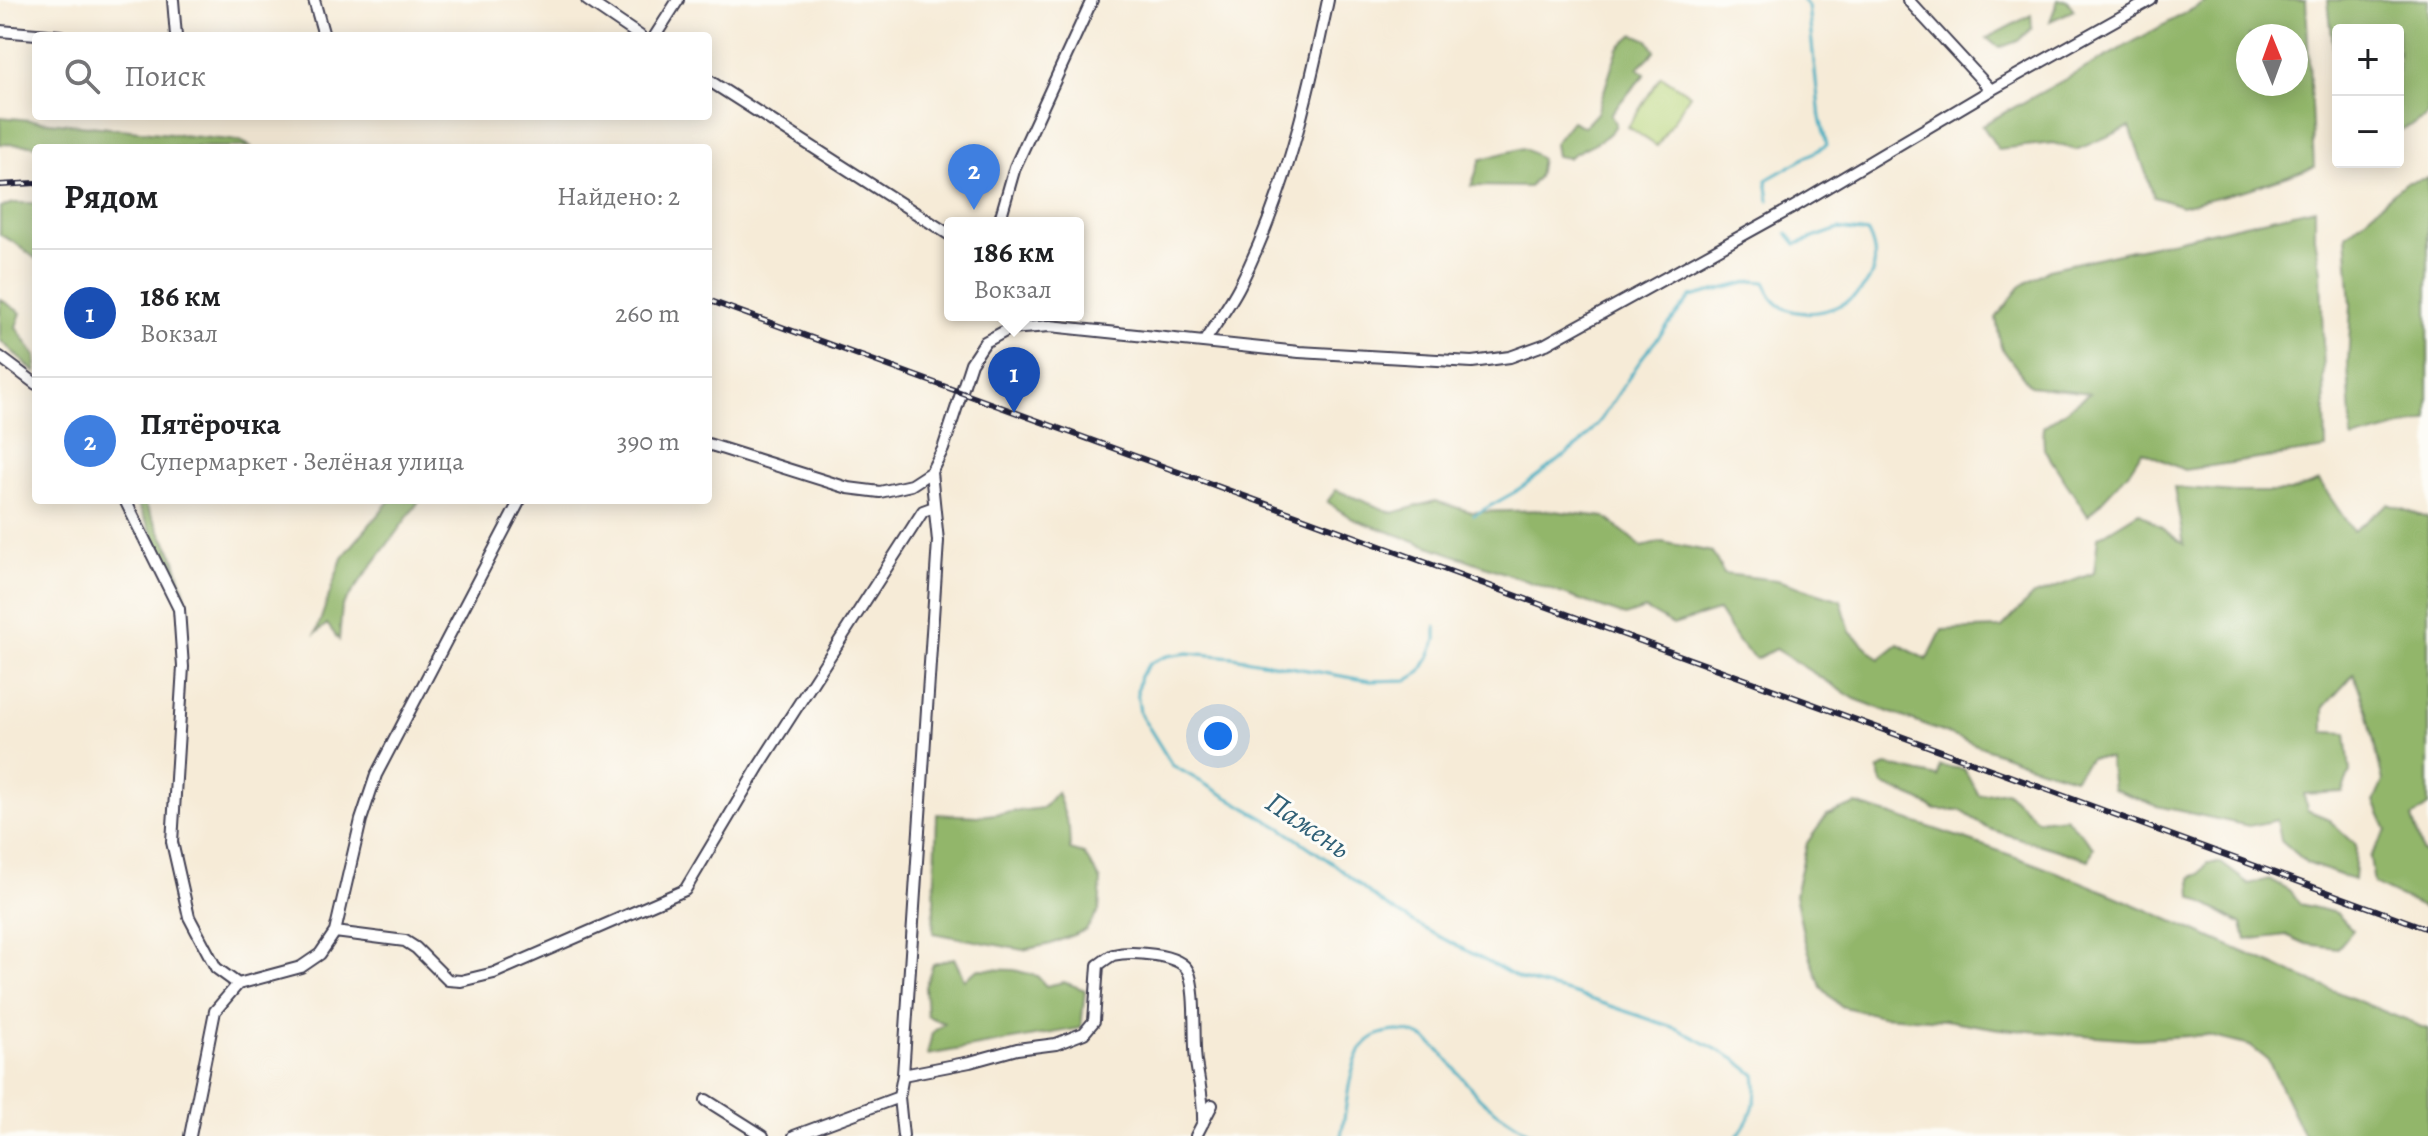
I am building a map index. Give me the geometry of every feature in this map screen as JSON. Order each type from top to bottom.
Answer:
[{"type":"street","points":[[173,0],[176,32]]},
{"type":"street","points":[[314,0],[323,32]]},
{"type":"street","points":[[587,0],[634,32]]},
{"type":"street","points":[[658,32],[678,0]]},
{"type":"street","points":[[1001,217],[1015,167],[1092,0]]},
{"type":"street","points":[[1204,342],[1240,286],[1282,186],[1328,0]]},
{"type":"street","points":[[1908,0],[1991,90]]},
{"type":"street","points":[[712,445],[848,488],[880,492],[911,485],[931,472],[943,449],[971,363],[985,342],[1009,329],[1050,326],[1421,360],[1472,362],[1510,357],[1546,344],[1764,224],[2151,0]]},
{"type":"street","points":[[0,31],[32,34]]},
{"type":"street","points":[[712,83],[944,231]]},
{"type":"street","points":[[1007,321],[1009,329]]},
{"type":"street","points":[[0,357],[32,381]]},
{"type":"street","points":[[903,1136],[899,1097],[903,1075],[938,541],[931,472]]},
{"type":"street","points":[[127,504],[179,609],[183,667],[172,842],[189,917],[216,968],[238,984]]},
{"type":"street","points":[[190,1136],[215,1011],[238,984],[301,967],[320,954],[335,932],[361,820],[376,775],[518,504]]},
{"type":"street","points":[[335,932],[405,941],[448,980],[461,981],[494,973],[685,890],[759,766],[923,511],[934,507]]},
{"type":"street","points":[[903,1075],[1017,1049],[1056,1044],[1084,1033],[1094,1021],[1098,965],[1111,956],[1159,956],[1176,960],[1187,969],[1192,987],[1196,1062],[1204,1099],[1203,1123]]},
{"type":"street","points":[[794,1136],[899,1097]]},
{"type":"street","points":[[706,1100],[763,1136]]},
{"type":"street","points":[[1196,1136],[1212,1105]]},
{"type":"green space","points":[[2058,0],[2067,0],[2074,10],[2050,21]]},
{"type":"green space","points":[[2209,0],[2306,0],[2307,24],[2236,24],[2236,96],[2308,96],[2308,42],[2314,167],[2249,189],[2182,206],[2154,197],[2130,127],[2076,150],[2053,143],[1998,149],[1982,125]]},
{"type":"green space","points":[[2328,0],[2428,0],[2428,113],[2425,118],[2404,129],[2404,24],[2332,24],[2332,36]]},
{"type":"green space","points":[[2031,15],[2032,28],[2018,41],[1999,48],[1987,38]]},
{"type":"green space","points":[[1634,34],[1648,40],[1655,51],[1638,68],[1645,74],[1610,114],[1616,125],[1607,136],[1568,158],[1556,156],[1554,144],[1572,121],[1584,127],[1597,113],[1618,48]]},
{"type":"green space","points":[[1661,76],[1690,95],[1657,146],[1628,127]]},
{"type":"green space","points":[[0,117],[246,144],[32,145],[0,144]]},
{"type":"green space","points":[[1523,148],[1541,158],[1538,177],[1529,187],[1471,186],[1481,159]]},
{"type":"green space","points":[[2428,178],[2428,420],[2352,440],[2348,365],[2351,305],[2346,235],[2405,183]]},
{"type":"green space","points":[[32,203],[32,256],[0,235],[0,207]]},
{"type":"green space","points":[[2315,208],[2315,238],[2321,271],[2326,449],[2184,470],[2142,451],[2128,473],[2088,516],[2044,449],[2043,427],[2090,393],[2030,386],[2001,347],[1996,318],[2020,287],[2049,269]]},
{"type":"green space","points":[[0,299],[21,313],[16,327],[32,351],[32,369],[0,340]]},
{"type":"green space","points":[[2319,481],[2353,531],[2388,504],[2428,518],[2428,806],[2412,818],[2422,851],[2428,854],[2428,910],[2374,884],[2370,857],[2387,830],[2374,802],[2383,781],[2367,712],[2354,674],[2324,707],[2324,732],[2346,733],[2350,772],[2342,792],[2304,794],[2307,810],[2327,818],[2356,845],[2354,880],[2307,863],[2281,840],[2277,820],[2249,826],[2157,806],[2113,789],[2109,758],[2090,758],[2074,778],[2030,765],[1855,699],[1775,649],[1756,659],[1738,642],[1718,611],[1673,625],[1645,609],[1625,616],[1353,519],[1327,502],[1336,490],[1393,513],[1435,501],[1472,512],[1545,510],[1605,517],[1642,547],[1662,542],[1712,552],[1724,574],[1777,580],[1841,600],[1850,632],[1879,659],[1898,644],[1927,660],[1942,630],[2002,628],[2032,596],[2094,573],[2098,537],[2139,512],[2184,544],[2174,487],[2233,492],[2290,492]]},
{"type":"green space","points":[[137,504],[145,504],[174,557],[186,598]]},
{"type":"green space","points":[[387,504],[417,504],[342,606],[339,640],[327,624],[316,633],[342,558]]},
{"type":"green space","points":[[1886,765],[1938,777],[1940,766],[1964,769],[1979,795],[2006,791],[2038,820],[2065,817],[2094,847],[2089,860],[1989,829],[1960,810],[1936,810],[1883,785],[1878,771]]},
{"type":"green space","points":[[1057,792],[1069,828],[1070,850],[1084,854],[1101,881],[1099,911],[1086,930],[1051,944],[1023,950],[933,933],[937,814],[979,816],[1043,808]]},
{"type":"green space","points":[[1856,804],[1983,845],[2077,880],[2428,1029],[2428,1136],[2304,1136],[2268,1060],[2250,1046],[2206,1035],[2137,1039],[2000,1029],[1945,1020],[1881,1016],[1840,1006],[1821,987],[1804,938],[1795,895],[1807,843],[1827,815]]},
{"type":"green space","points":[[2207,863],[2221,863],[2249,884],[2269,879],[2289,890],[2300,904],[2336,913],[2353,930],[2338,948],[2306,944],[2286,935],[2246,940],[2242,924],[2192,897],[2191,877],[2200,874]]},
{"type":"green space","points":[[954,958],[964,979],[979,969],[1014,970],[1037,976],[1046,986],[1064,982],[1085,990],[1081,1028],[927,1055],[932,1033],[944,1023],[927,1016],[925,987],[933,964]]},
{"type":"waterway","name":"Пажень","points":[[1769,200],[1766,180],[1827,145],[1820,118],[1808,6],[1802,0]]},
{"type":"waterway","name":"Пажень","points":[[1474,515],[1515,492],[1580,444],[1600,421],[1644,355],[1691,297],[1753,281],[1765,282],[1773,299],[1786,309],[1804,313],[1824,311],[1843,304],[1860,292],[1871,276],[1875,256],[1868,233],[1839,229],[1796,244],[1787,233]]},
{"type":"waterway","name":"Пажень","points":[[1436,626],[1436,640],[1430,655],[1421,672],[1408,680],[1370,681],[1233,657],[1188,653],[1167,656],[1150,663],[1140,676],[1137,691],[1140,713],[1172,765],[1281,828],[1335,865],[1383,904],[1414,923],[1522,980],[1572,993],[1678,1029],[1735,1059],[1755,1075],[1756,1084],[1753,1107],[1737,1136]]},
{"type":"waterway","name":"Пажень","points":[[1341,1136],[1350,1082],[1360,1051],[1376,1036],[1405,1031],[1432,1044],[1484,1102],[1536,1136]]},
{"type":"railway","points":[[0,185],[32,183]]},
{"type":"railway","points":[[712,301],[2428,929]]},
{"type":"place","name":"Пятёрочка","points":[[974,210]]},
{"type":"place","name":"186 км","points":[[1014,413]]}]
